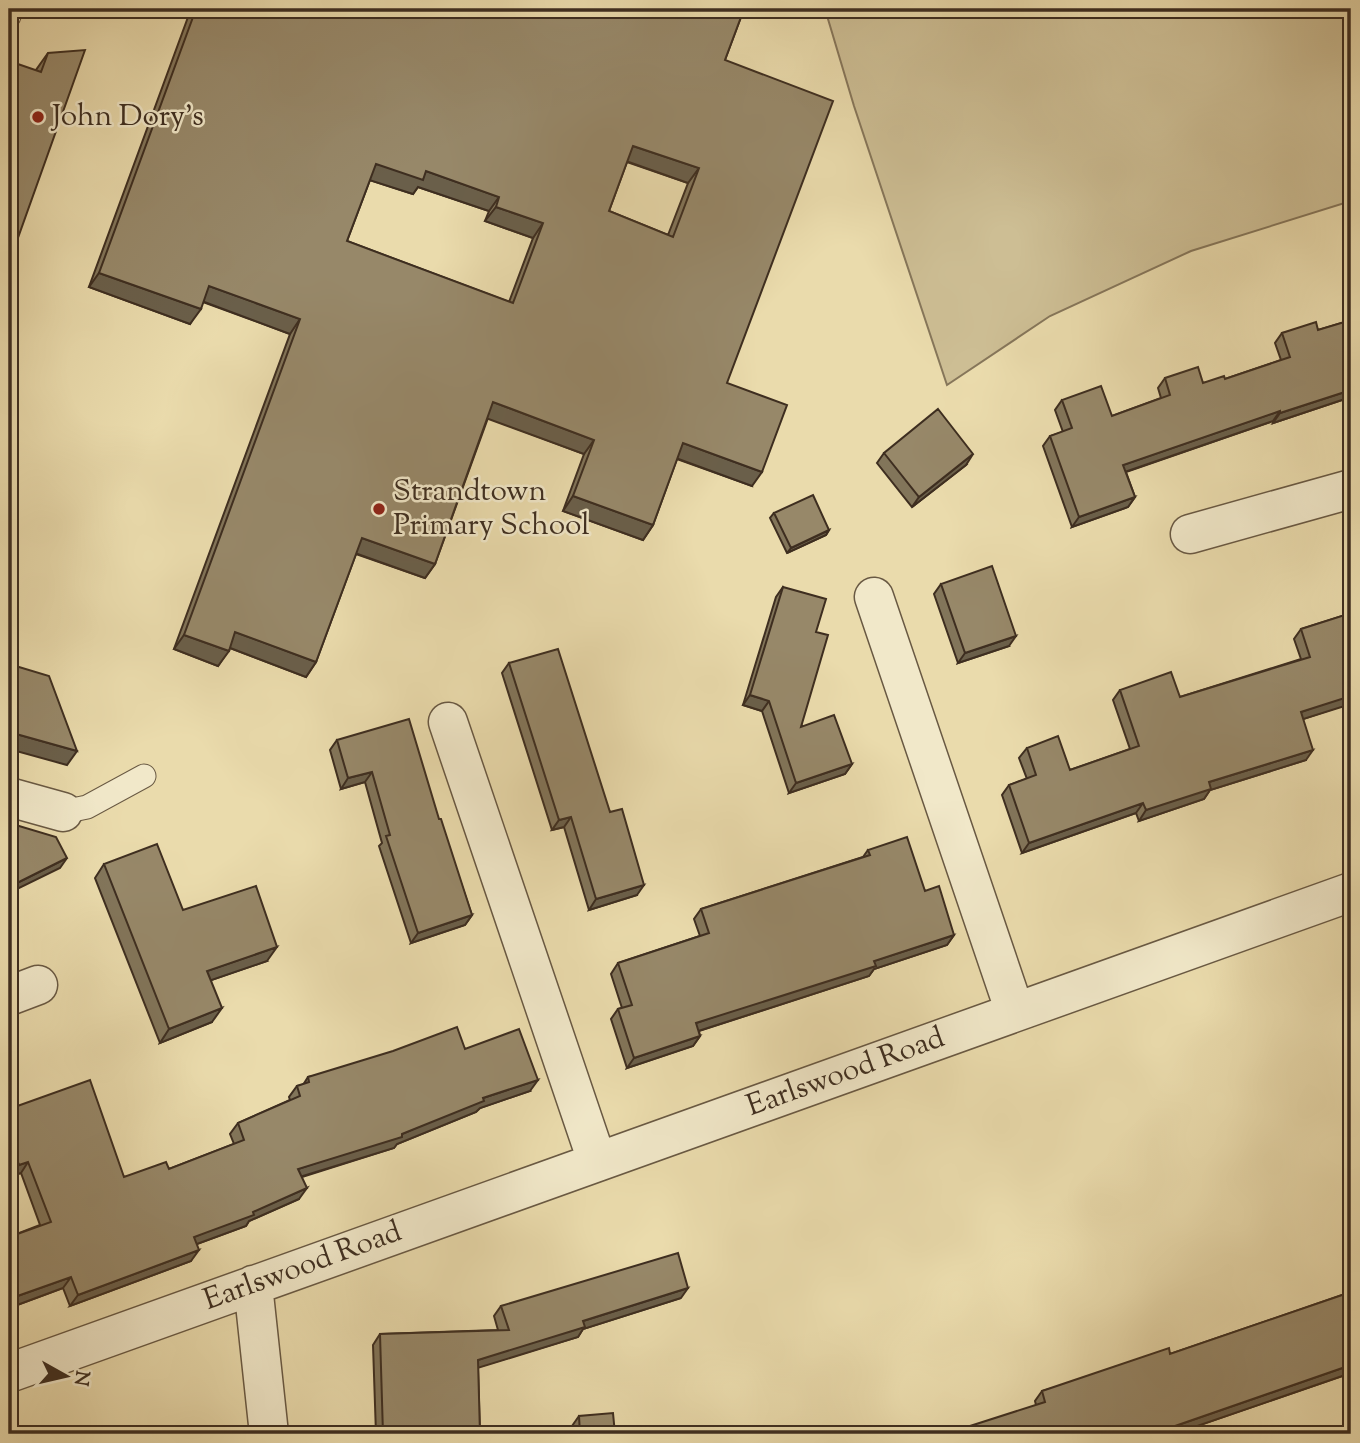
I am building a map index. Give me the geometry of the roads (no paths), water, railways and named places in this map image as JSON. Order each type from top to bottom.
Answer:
[{"type":"street","points":[[1190,534],[1351,489]]},
{"type":"street","points":[[874,597],[1015,1012]]},
{"type":"street","points":[[448,722],[597,1161]]},
{"type":"street","points":[[9,797],[63,811]]},
{"type":"street","name":"Earlswood Road","points":[[9,1373],[1351,892]]},
{"type":"street","points":[[253,1285],[269,1434]]},
{"type":"lane","points":[[9,16],[11,9]]},
{"type":"lane","points":[[63,811],[87,807],[144,776]]},
{"type":"place","name":"John Dory's","points":[[38,117]]},
{"type":"place","name":"Strandtown Primary School","points":[[379,509]]}]
